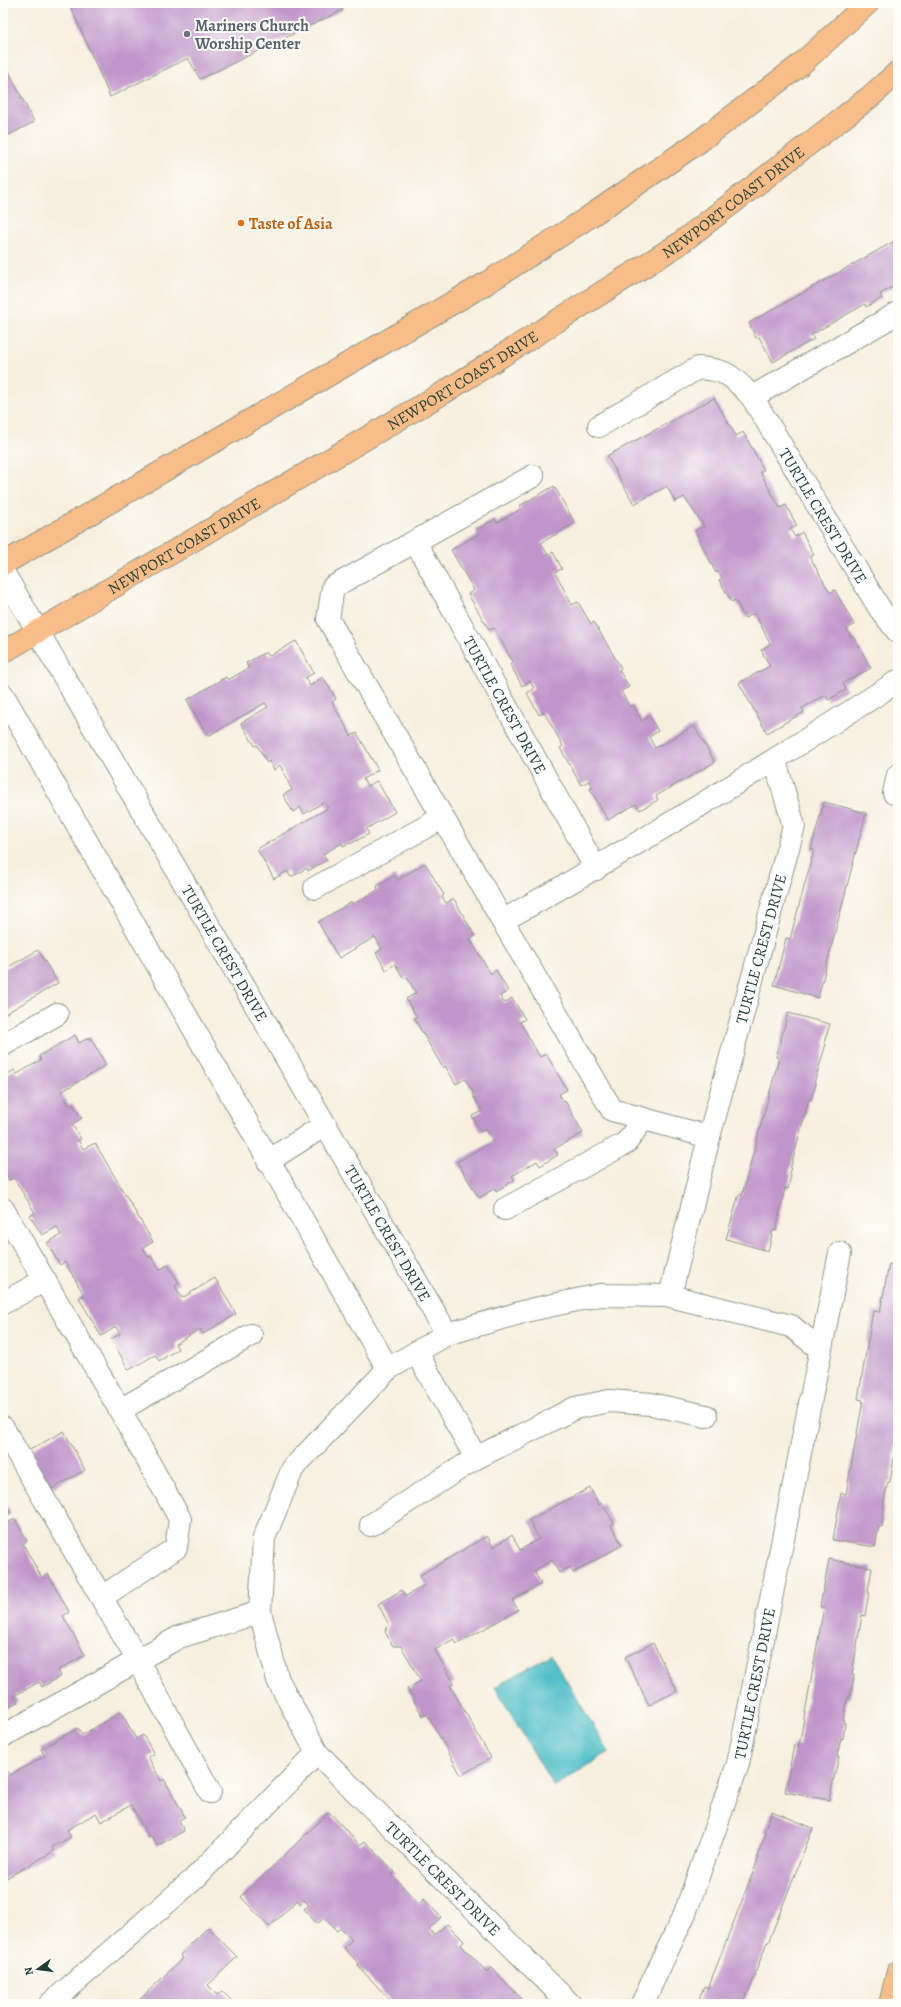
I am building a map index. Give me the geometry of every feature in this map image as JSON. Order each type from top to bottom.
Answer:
[{"type":"main road","points":[[3,564],[485,284],[589,217],[700,141],[800,65],[868,3]]},
{"type":"main road","name":"NEWPORT COAST DRIVE","points":[[3,652],[443,393],[679,244],[871,96],[898,72]]},
{"type":"main road","points":[[890,2004],[898,1972]]},
{"type":"street","points":[[752,397],[898,313]]},
{"type":"street","name":"TURTLE CREST DRIVE","points":[[599,426],[698,368],[714,369],[731,375],[752,397],[880,609],[898,632]]},
{"type":"street","points":[[533,476],[333,587],[328,619],[612,1110],[709,1138]]},
{"type":"street","name":"TURTLE CREST DRIVE","points":[[416,541],[596,869]]},
{"type":"street","name":"TURTLE CREST DRIVE","points":[[3,572],[447,1334]]},
{"type":"street","points":[[502,921],[596,869],[775,761],[898,681]]},
{"type":"street","points":[[3,695],[388,1369]]},
{"type":"street","name":"TURTLE CREST DRIVE","points":[[670,1296],[709,1138],[794,826],[775,761]]},
{"type":"street","points":[[315,888],[442,818]]},
{"type":"street","points":[[3,1044],[57,1014]]},
{"type":"street","points":[[505,1209],[626,1144],[643,1119]]},
{"type":"street","points":[[268,1161],[325,1125]]},
{"type":"street","points":[[3,1209],[120,1410],[180,1519],[176,1548],[102,1597]]},
{"type":"street","name":"TURTLE CREST DRIVE","points":[[642,2004],[685,1913],[738,1764],[840,1253]]},
{"type":"street","points":[[3,1303],[45,1280]]},
{"type":"street","name":"TURTLE CREST DRIVE","points":[[570,2004],[317,1753],[278,1680],[260,1612],[264,1538],[293,1468],[388,1369],[447,1334],[530,1310],[600,1295],[670,1296],[791,1326],[820,1349]]},
{"type":"street","points":[[120,1410],[251,1335]]},
{"type":"street","points":[[416,1353],[476,1458]]},
{"type":"street","points":[[371,1525],[476,1458],[575,1408],[609,1401],[652,1404],[706,1416]]},
{"type":"street","points":[[3,1428],[102,1597],[210,1792]]},
{"type":"street","points":[[3,1736],[137,1659],[179,1637],[260,1612]]},
{"type":"street","points":[[62,2000],[194,1879],[317,1753]]},
{"type":"water","points":[[551,1655],[609,1752],[554,1787],[495,1687]]},
{"type":"building","name":"Mariners Church Worship Center","points":[[69,3],[340,3],[343,10],[200,79],[188,58],[110,97]]},
{"type":"building","points":[[3,60],[34,122],[3,138]]},
{"type":"building","points":[[898,239],[898,284],[880,294],[882,298],[866,307],[865,304],[811,335],[814,339],[773,362],[759,337],[756,338],[749,323]]},
{"type":"building","points":[[714,398],[736,436],[743,432],[764,470],[760,472],[780,508],[786,505],[797,526],[790,529],[795,537],[802,532],[814,555],[810,557],[830,593],[835,590],[854,625],[847,629],[851,637],[853,636],[871,668],[843,683],[846,690],[828,700],[826,695],[802,708],[804,712],[767,733],[739,683],[770,666],[761,650],[770,644],[755,613],[745,618],[735,600],[732,602],[719,580],[722,578],[718,571],[716,573],[695,531],[704,526],[684,497],[675,502],[667,486],[634,504],[607,456]]},
{"type":"building","points":[[554,486],[575,523],[541,543],[548,555],[553,552],[562,569],[555,572],[572,605],[578,602],[591,624],[594,622],[621,668],[619,670],[629,687],[621,691],[630,707],[633,705],[642,721],[649,716],[658,731],[649,737],[655,748],[694,726],[715,762],[656,796],[658,800],[640,810],[636,804],[608,820],[590,789],[593,788],[589,781],[581,785],[560,748],[563,746],[544,712],[539,715],[527,693],[534,689],[530,681],[522,686],[510,664],[513,662],[494,628],[489,630],[468,594],[474,590],[451,550],[479,534],[476,530],[495,519],[497,523],[521,509],[519,506]]},
{"type":"building","points":[[296,641],[314,673],[305,678],[310,686],[323,677],[336,699],[332,702],[351,736],[357,733],[378,770],[363,779],[367,786],[377,781],[395,812],[366,829],[369,834],[350,844],[349,843],[343,846],[342,843],[323,854],[327,860],[308,871],[307,868],[291,877],[287,871],[274,879],[257,849],[328,808],[324,802],[304,814],[300,807],[293,812],[283,795],[292,790],[280,765],[274,770],[269,761],[267,763],[257,745],[255,746],[241,723],[268,707],[265,703],[208,736],[187,700],[226,677],[228,680],[249,668],[246,663],[266,652],[269,656]]},
{"type":"building","points":[[824,802],[866,813],[818,998],[774,985],[786,938],[790,939],[814,850],[811,849]]},
{"type":"building","points":[[425,863],[444,895],[442,897],[446,903],[454,899],[475,936],[470,939],[491,974],[496,970],[508,991],[500,996],[504,1003],[512,998],[525,1019],[520,1022],[540,1057],[546,1054],[567,1090],[559,1094],[563,1102],[565,1101],[583,1133],[554,1149],[558,1155],[540,1166],[537,1161],[512,1176],[515,1180],[496,1191],[495,1188],[479,1198],[457,1162],[493,1141],[486,1129],[481,1132],[472,1116],[482,1111],[472,1094],[474,1093],[465,1079],[456,1084],[445,1066],[443,1068],[414,1018],[417,1017],[406,999],[416,993],[407,977],[404,979],[395,964],[386,970],[376,953],[382,949],[375,937],[339,958],[318,922],[352,902],[353,904],[378,890],[377,886],[395,876],[398,880]]},
{"type":"building","points":[[38,950],[58,983],[3,1015],[3,970]]},
{"type":"building","points":[[788,1013],[830,1024],[824,1043],[826,1044],[814,1083],[816,1083],[811,1100],[809,1099],[789,1174],[791,1175],[788,1189],[785,1188],[776,1231],[773,1230],[768,1251],[726,1239],[739,1194],[742,1195],[779,1058],[776,1057]]},
{"type":"building","points":[[75,1035],[79,1043],[90,1037],[106,1065],[61,1092],[69,1105],[72,1103],[82,1118],[72,1124],[81,1139],[78,1140],[83,1149],[95,1143],[153,1242],[143,1248],[148,1257],[151,1256],[159,1270],[168,1265],[179,1283],[175,1286],[182,1298],[215,1278],[236,1314],[203,1334],[200,1329],[175,1344],[178,1349],[159,1361],[155,1355],[129,1370],[111,1339],[120,1334],[116,1327],[101,1336],[79,1298],[84,1295],[65,1262],[60,1265],[47,1243],[61,1235],[57,1227],[42,1235],[30,1216],[35,1213],[14,1178],[9,1180],[3,1169],[3,1077],[14,1070],[17,1074],[41,1060],[39,1056]]},
{"type":"building","points":[[889,1264],[898,1265],[898,1434],[890,1482],[888,1482],[884,1500],[882,1527],[879,1526],[875,1547],[833,1540],[841,1493],[846,1494],[863,1400],[858,1399],[873,1311],[880,1312]]},
{"type":"building","points":[[64,1431],[85,1470],[50,1490],[28,1451]]},
{"type":"building","points":[[590,1488],[599,1505],[602,1503],[614,1523],[611,1525],[622,1545],[573,1573],[570,1567],[559,1573],[552,1560],[534,1571],[541,1584],[512,1600],[518,1610],[457,1644],[454,1639],[435,1650],[454,1683],[450,1685],[491,1758],[461,1775],[427,1714],[423,1716],[407,1689],[421,1681],[401,1646],[393,1646],[385,1632],[389,1625],[378,1604],[402,1590],[406,1596],[425,1585],[420,1575],[487,1536],[493,1547],[512,1535],[520,1550],[539,1539],[529,1520]]},
{"type":"building","points":[[3,1498],[11,1513],[4,1517],[7,1523],[15,1519],[27,1541],[23,1544],[42,1578],[48,1574],[69,1612],[63,1616],[85,1655],[58,1670],[61,1676],[42,1687],[39,1682],[14,1696],[18,1702],[3,1710]]},
{"type":"building","points":[[829,1559],[872,1568],[865,1616],[862,1615],[852,1675],[854,1675],[850,1697],[848,1697],[843,1722],[845,1723],[843,1739],[841,1738],[837,1756],[839,1756],[829,1800],[785,1792],[794,1745],[799,1746],[824,1607],[820,1607]]},
{"type":"building","points":[[653,1643],[677,1691],[649,1705],[625,1657]]},
{"type":"building","points":[[121,1712],[136,1739],[143,1735],[154,1754],[148,1757],[161,1781],[164,1779],[185,1817],[179,1820],[184,1831],[157,1846],[152,1837],[149,1838],[131,1805],[101,1822],[96,1813],[67,1830],[71,1837],[52,1847],[54,1851],[3,1880],[3,1772],[7,1770],[10,1775],[45,1756],[41,1749],[78,1728],[82,1735]]},
{"type":"building","points":[[772,1811],[813,1828],[743,2004],[697,2004],[704,1986],[708,1988],[759,1857],[757,1857]]},
{"type":"building","points":[[329,1812],[360,1845],[365,1841],[395,1872],[392,1875],[419,1904],[424,1899],[441,1917],[429,1929],[434,1935],[447,1924],[464,1941],[461,1945],[487,1972],[492,1968],[522,1999],[517,2004],[394,2004],[357,1965],[359,1964],[344,1948],[352,1940],[340,1928],[337,1931],[324,1918],[317,1924],[304,1909],[309,1905],[304,1900],[300,1904],[298,1900],[269,1927],[241,1897]]},
{"type":"building","points":[[208,1927],[237,1957],[208,1985],[217,1995],[222,1991],[235,2004],[135,2004],[183,1958],[180,1955]]},
{"type":"place","name":"Mariners Church Worship Center","points":[[187,34]]},
{"type":"place","name":"Taste of Asia","points":[[241,223]]}]
